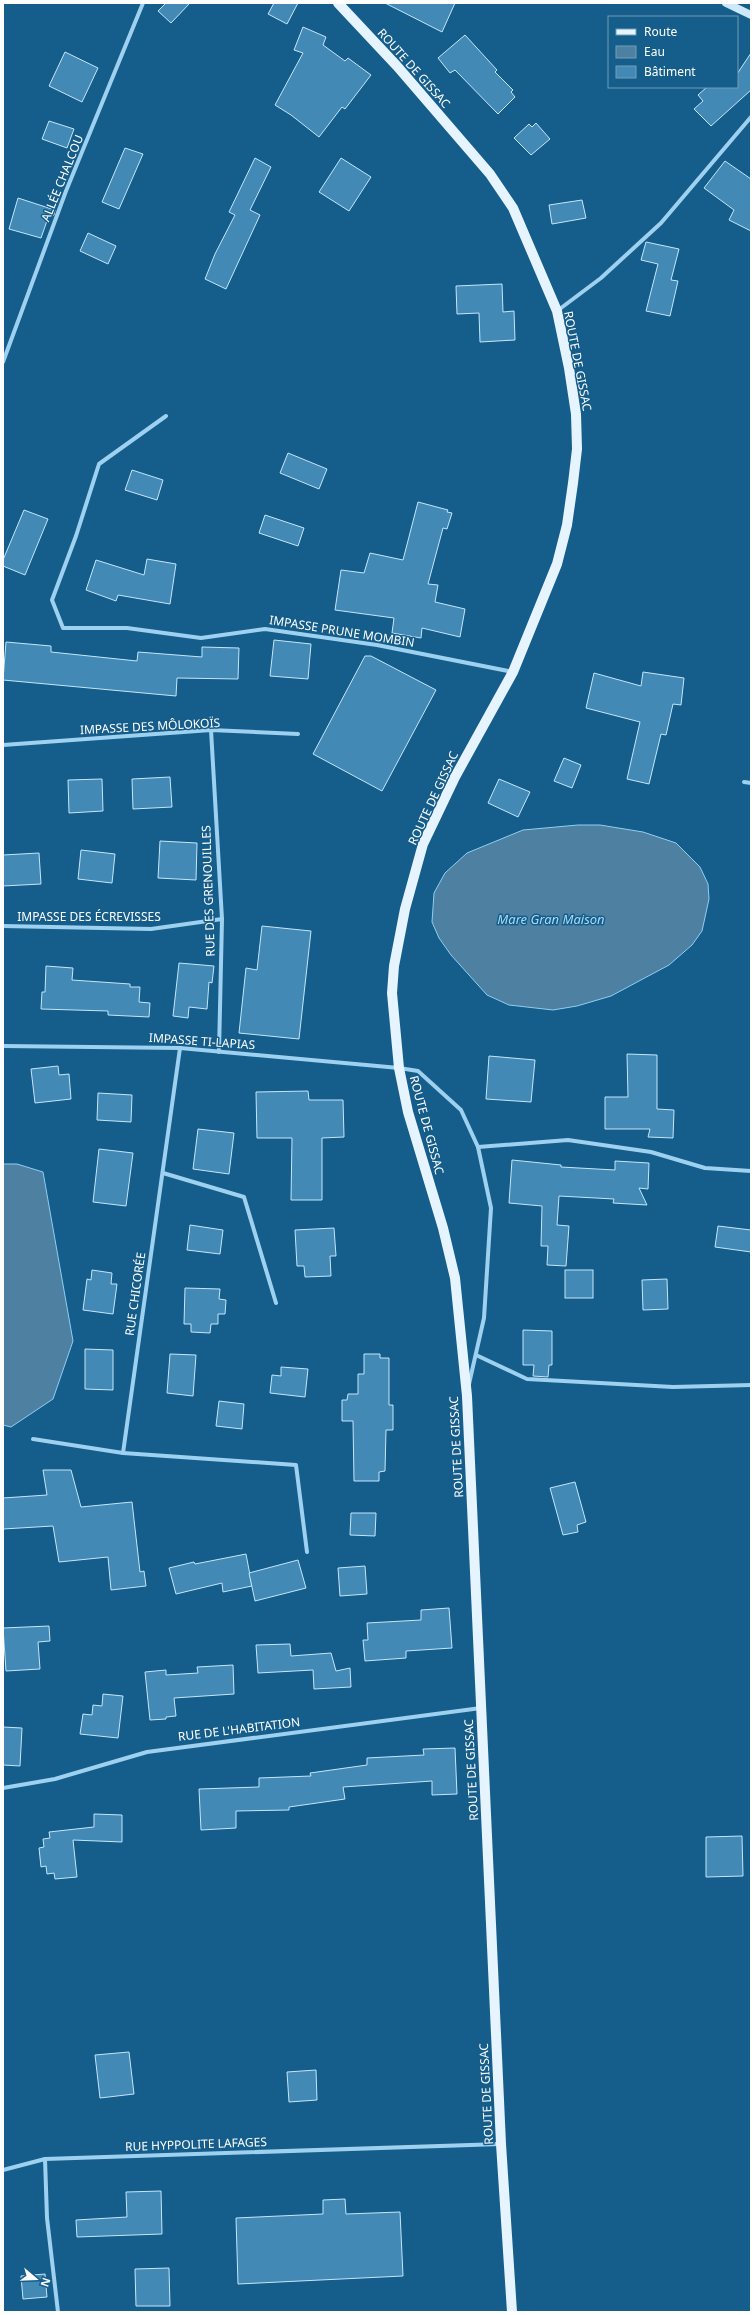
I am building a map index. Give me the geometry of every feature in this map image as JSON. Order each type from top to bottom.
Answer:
[{"type":"main road","name":"ROUTE DE GISSAC","points":[[338,3],[397,66],[490,174],[513,208],[556,311],[569,368],[576,414],[577,449],[573,483],[567,525],[557,564],[513,672],[455,776],[423,844],[405,909],[394,966],[392,993],[399,1068],[408,1112],[443,1228],[456,1278],[467,1396],[502,2144],[512,2312]]},
{"type":"main road","points":[[726,3],[751,15]]},
{"type":"street","name":"ALLÉE CHALCOU","points":[[3,362],[66,191],[143,3]]},
{"type":"street","points":[[556,311],[601,278],[661,223],[751,117]]},
{"type":"street","name":"IMPASSE PRUNE MOMBIN","points":[[166,416],[99,464],[76,536],[52,600],[63,628],[127,628],[201,638],[265,629],[377,645],[513,672]]},
{"type":"street","name":"IMPASSE DES MÔLOKOÏS","points":[[3,745],[211,730],[298,734]]},
{"type":"street","name":"RUE DES GRENOUILLES","points":[[211,730],[222,919],[219,1052]]},
{"type":"street","points":[[744,782],[751,783]]},
{"type":"street","name":"IMPASSE DES ÉCREVISSES","points":[[3,926],[151,929],[222,919]]},
{"type":"street","name":"IMPASSE TI-LAPIAS","points":[[3,1046],[180,1048],[418,1071],[461,1110],[478,1147],[491,1208],[484,1318],[467,1396]]},
{"type":"street","name":"RUE CHICORÉE","points":[[123,1453],[180,1048]]},
{"type":"street","points":[[478,1147],[568,1140],[651,1152],[705,1168],[751,1171]]},
{"type":"street","points":[[163,1173],[244,1197],[276,1303]]},
{"type":"street","points":[[476,1355],[527,1379],[673,1387],[751,1385]]},
{"type":"street","points":[[33,1439],[123,1453],[296,1465],[307,1552]]},
{"type":"street","name":"RUE DE L'HABITATION","points":[[3,1788],[54,1779],[148,1752],[481,1708]]},
{"type":"street","name":"RUE HYPPOLITE LAFAGES","points":[[3,2170],[45,2159],[502,2144]]},
{"type":"street","points":[[45,2159],[47,2218],[58,2312]]},
{"type":"water","name":"Mare Gran Maison","points":[[578,825],[600,825],[643,832],[676,843],[700,867],[708,884],[709,899],[702,931],[692,945],[669,965],[611,996],[577,1006],[553,1010],[509,1005],[487,995],[451,955],[439,938],[432,922],[434,893],[445,873],[467,853],[523,830]]},
{"type":"water","points":[[3,1164],[17,1164],[43,1172],[73,1341],[53,1399],[11,1427],[3,1425]]},
{"type":"building","points":[[166,3],[190,3],[171,23],[158,11]]},
{"type":"building","points":[[274,3],[298,3],[287,24],[268,14]]},
{"type":"building","points":[[385,3],[455,3],[442,32]]},
{"type":"building","points":[[303,27],[326,37],[323,45],[345,61],[348,58],[371,75],[345,109],[342,107],[319,137],[291,115],[275,105],[303,53],[294,50]]},
{"type":"building","points":[[465,35],[497,70],[495,72],[513,90],[511,92],[515,97],[498,114],[455,70],[450,73],[438,58]]},
{"type":"building","points":[[65,52],[98,68],[82,102],[49,86]]},
{"type":"building","points":[[751,53],[751,90],[711,126],[694,109],[703,101],[698,95],[706,88],[738,88],[738,72]]},
{"type":"building","points":[[49,121],[74,129],[67,148],[42,139]]},
{"type":"building","points":[[536,123],[550,139],[531,155],[514,138],[529,124],[532,127]]},
{"type":"building","points":[[125,148],[143,154],[119,209],[102,202]]},
{"type":"building","points":[[255,158],[271,167],[250,210],[260,215],[226,289],[205,279],[215,254],[235,215],[229,212]]},
{"type":"building","points":[[341,158],[371,177],[349,211],[319,192]]},
{"type":"building","points":[[725,161],[751,179],[751,231],[729,220],[734,210],[704,188]]},
{"type":"building","points":[[18,198],[55,210],[54,215],[48,218],[41,238],[9,229]]},
{"type":"building","points":[[582,200],[586,218],[552,224],[549,205]]},
{"type":"building","points":[[88,233],[116,246],[108,264],[80,251]]},
{"type":"building","points":[[646,242],[679,249],[671,280],[678,281],[670,316],[646,311],[658,264],[641,260]]},
{"type":"building","points":[[502,284],[503,312],[514,311],[515,340],[480,342],[479,313],[457,314],[456,286]]},
{"type":"building","points":[[288,453],[327,469],[319,489],[280,473]]},
{"type":"building","points":[[132,470],[163,480],[157,500],[125,490]]},
{"type":"building","points":[[418,502],[448,510],[447,512],[452,513],[447,529],[443,528],[428,584],[438,585],[435,602],[465,609],[460,637],[422,628],[421,638],[392,633],[394,618],[335,610],[341,570],[364,573],[370,553],[403,560]]},
{"type":"building","points":[[24,510],[48,519],[25,575],[3,566],[3,560]]},
{"type":"building","points":[[265,515],[304,528],[298,546],[259,533]]},
{"type":"building","points":[[147,559],[176,564],[170,604],[118,595],[116,601],[86,590],[96,560],[144,575]]},
{"type":"building","points":[[274,640],[311,644],[308,679],[270,676]]},
{"type":"building","points":[[6,642],[51,646],[51,652],[137,661],[138,652],[202,657],[202,647],[239,648],[238,679],[177,678],[176,696],[3,680]]},
{"type":"building","points":[[365,656],[371,656],[436,690],[382,791],[313,754]]},
{"type":"building","points":[[643,672],[684,678],[681,705],[673,704],[666,735],[661,734],[649,784],[627,779],[640,722],[586,708],[594,673],[641,686]]},
{"type":"building","points":[[564,758],[581,765],[572,788],[554,781]]},
{"type":"building","points":[[170,777],[172,807],[133,809],[132,779]]},
{"type":"building","points":[[102,779],[103,811],[69,813],[68,780]]},
{"type":"building","points":[[499,779],[530,792],[518,817],[488,803]]},
{"type":"building","points":[[160,841],[197,843],[196,880],[158,878]]},
{"type":"building","points":[[81,850],[115,854],[112,883],[78,879]]},
{"type":"building","points":[[39,853],[41,884],[3,886],[3,855]]},
{"type":"building","points":[[262,926],[311,931],[299,1039],[239,1033],[246,968],[257,970]]},
{"type":"building","points":[[179,963],[214,966],[212,983],[209,982],[207,1009],[189,1007],[188,1018],[173,1016]]},
{"type":"building","points":[[46,966],[73,968],[72,980],[130,984],[130,987],[140,987],[139,1002],[150,1003],[149,1017],[108,1015],[108,1011],[41,1009],[42,992],[45,992]]},
{"type":"building","points":[[627,1054],[657,1055],[657,1109],[674,1110],[673,1138],[648,1137],[650,1129],[605,1129],[605,1097],[628,1097]]},
{"type":"building","points":[[489,1056],[535,1060],[531,1102],[486,1099]]},
{"type":"building","points":[[58,1066],[59,1075],[69,1074],[71,1099],[35,1103],[31,1069]]},
{"type":"building","points":[[308,1091],[309,1100],[343,1100],[344,1137],[322,1138],[322,1200],[291,1200],[292,1138],[257,1138],[256,1092]]},
{"type":"building","points":[[98,1093],[132,1095],[131,1122],[97,1120]]},
{"type":"building","points":[[198,1129],[234,1133],[229,1174],[193,1169]]},
{"type":"building","points":[[99,1149],[133,1153],[126,1206],[93,1202]]},
{"type":"building","points":[[512,1160],[561,1165],[561,1167],[615,1170],[615,1161],[649,1163],[648,1189],[639,1188],[647,1205],[613,1203],[614,1199],[559,1196],[557,1225],[569,1226],[566,1266],[547,1265],[548,1246],[541,1246],[542,1206],[509,1203]]},
{"type":"building","points":[[190,1225],[223,1230],[220,1254],[187,1250]]},
{"type":"building","points":[[718,1226],[751,1230],[751,1252],[715,1247]]},
{"type":"building","points":[[334,1228],[336,1256],[330,1256],[331,1276],[305,1277],[304,1266],[297,1266],[295,1230]]},
{"type":"building","points":[[92,1270],[112,1273],[111,1284],[117,1284],[113,1314],[83,1310],[87,1279],[91,1280]]},
{"type":"building","points":[[565,1270],[593,1270],[593,1298],[565,1298]]},
{"type":"building","points":[[667,1279],[668,1309],[643,1310],[642,1280]]},
{"type":"building","points":[[185,1288],[220,1289],[219,1299],[226,1300],[225,1314],[218,1314],[218,1324],[211,1324],[210,1333],[191,1332],[191,1324],[184,1324]]},
{"type":"building","points":[[523,1330],[552,1331],[552,1365],[549,1365],[548,1377],[533,1376],[534,1365],[523,1365]]},
{"type":"building","points":[[85,1349],[113,1350],[113,1390],[85,1389]]},
{"type":"building","points":[[170,1354],[196,1355],[193,1396],[167,1393]]},
{"type":"building","points":[[364,1354],[380,1354],[380,1358],[389,1358],[389,1405],[393,1405],[393,1430],[386,1430],[385,1471],[379,1472],[379,1481],[354,1481],[353,1421],[342,1421],[342,1400],[347,1400],[348,1394],[358,1394],[358,1374],[364,1374]]},
{"type":"building","points":[[281,1367],[308,1369],[305,1397],[270,1393],[272,1375],[281,1376]]},
{"type":"building","points":[[219,1401],[244,1404],[242,1429],[216,1426]]},
{"type":"building","points":[[43,1470],[71,1470],[81,1507],[132,1502],[140,1572],[144,1571],[146,1586],[111,1590],[108,1557],[59,1562],[53,1526],[3,1529],[3,1498],[47,1495]]},
{"type":"building","points":[[575,1482],[586,1522],[577,1525],[578,1532],[563,1535],[550,1488]]},
{"type":"building","points":[[351,1513],[376,1513],[375,1536],[350,1535]]},
{"type":"building","points":[[246,1554],[252,1586],[223,1592],[222,1583],[176,1594],[169,1568],[194,1562],[195,1564]]},
{"type":"building","points":[[298,1560],[306,1588],[255,1601],[249,1573]]},
{"type":"building","points":[[365,1566],[367,1594],[340,1596],[338,1568]]},
{"type":"building","points":[[449,1608],[452,1648],[406,1651],[406,1658],[365,1661],[363,1640],[368,1640],[367,1623],[421,1620],[421,1610]]},
{"type":"building","points":[[49,1626],[50,1641],[38,1642],[40,1669],[6,1671],[3,1628]]},
{"type":"building","points":[[290,1644],[291,1656],[331,1653],[336,1671],[350,1668],[351,1687],[314,1689],[313,1670],[258,1673],[256,1645]]},
{"type":"building","points":[[233,1665],[234,1694],[174,1698],[176,1716],[166,1717],[166,1719],[150,1720],[145,1672],[166,1670],[166,1675],[198,1673],[197,1667]]},
{"type":"building","points":[[103,1694],[123,1696],[118,1738],[80,1734],[83,1714],[92,1715],[93,1705],[102,1706]]},
{"type":"building","points":[[3,1727],[22,1728],[20,1766],[3,1765]]},
{"type":"building","points":[[455,1748],[457,1794],[432,1795],[432,1781],[343,1787],[345,1799],[289,1807],[289,1810],[236,1811],[236,1828],[201,1830],[199,1789],[259,1787],[259,1778],[311,1776],[310,1773],[367,1765],[367,1758],[424,1755],[423,1749]]},
{"type":"building","points":[[94,1814],[122,1815],[122,1842],[73,1840],[77,1877],[55,1879],[54,1873],[47,1874],[46,1866],[41,1867],[39,1848],[44,1847],[43,1839],[50,1838],[49,1832],[94,1827]]},
{"type":"building","points":[[742,1836],[743,1876],[706,1877],[706,1837]]},
{"type":"building","points":[[129,2052],[134,2094],[100,2098],[95,2055]]},
{"type":"building","points":[[316,2070],[317,2100],[289,2102],[287,2072]]},
{"type":"building","points":[[161,2191],[162,2234],[77,2237],[76,2220],[127,2217],[126,2192]]},
{"type":"building","points":[[345,2199],[346,2214],[400,2212],[403,2276],[238,2284],[236,2218],[323,2214],[323,2200]]},
{"type":"building","points":[[169,2268],[170,2306],[136,2306],[135,2269]]},
{"type":"building","points":[[45,2274],[47,2297],[23,2299],[21,2276]]}]
